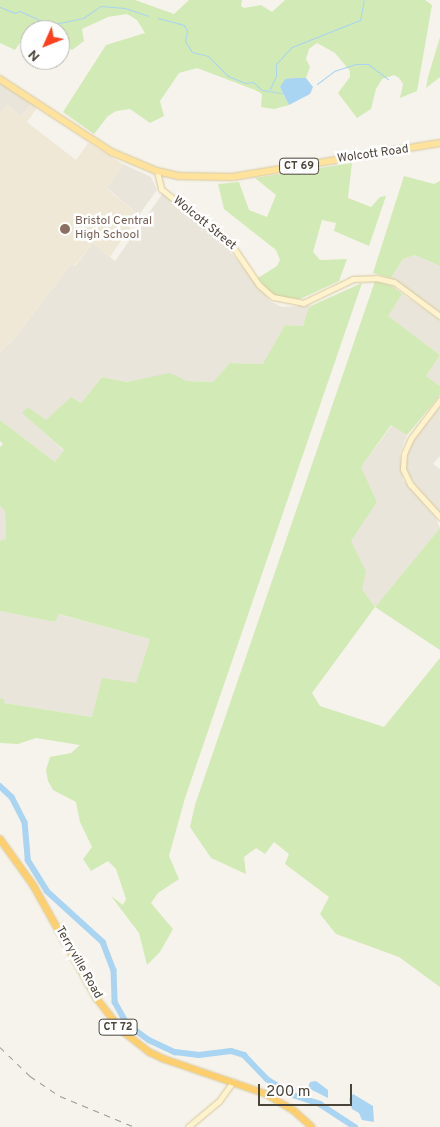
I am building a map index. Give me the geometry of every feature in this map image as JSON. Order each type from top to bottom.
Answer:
[{"type":"highway","name":"Terryville Road","points":[[0,839],[33,885],[97,999],[121,1030],[164,1059],[233,1082],[275,1099],[312,1127]]},
{"type":"main road","name":"CT 69","points":[[0,79],[112,152],[157,171]]},
{"type":"main road","name":"Wolcott Road","points":[[157,171],[192,178],[232,177],[440,143]]},
{"type":"main road","name":"Wolcott Street","points":[[157,171],[161,189],[231,244],[259,285],[273,297],[303,303],[354,279],[376,278],[394,282],[440,316]]},
{"type":"main road","points":[[440,400],[411,438],[404,454],[403,469],[410,484],[440,517]]},
{"type":"main road","points":[[188,1127],[220,1101],[233,1082]]},
{"type":"shaded area","points":[[0,82],[33,102],[21,117],[7,105],[0,113]]},
{"type":"shaded area","name":"Bristol Central High School","points":[[32,104],[37,108],[27,122],[76,160],[88,143],[123,164],[107,189],[139,215],[110,257],[93,243],[74,266],[71,264],[13,340],[0,352],[0,113],[7,105],[21,117]]},
{"type":"shaded area","points":[[123,164],[151,177],[157,190],[139,215],[107,188]]},
{"type":"shaded area","points":[[163,193],[221,240],[270,301],[282,307],[313,305],[308,309],[303,326],[285,325],[264,364],[230,363],[213,382],[187,381],[170,374],[127,382],[102,377],[81,403],[71,397],[46,421],[28,407],[23,413],[64,451],[55,462],[0,420],[0,352],[13,340],[71,264],[75,266],[93,243],[115,261]]},
{"type":"shaded area","points":[[415,255],[440,266],[440,312],[391,278],[403,259]]},
{"type":"shaded area","points":[[402,294],[440,320],[440,355],[387,316]]},
{"type":"shaded area","points":[[440,355],[440,386],[426,376]]},
{"type":"shaded area","points":[[440,406],[440,456],[433,464],[440,469],[440,513],[414,483],[406,469],[406,454],[414,439]]},
{"type":"shaded area","points":[[392,425],[407,435],[400,453],[403,480],[436,518],[440,528],[375,607],[362,589],[351,541],[377,502],[361,467]]},
{"type":"shaded area","points":[[0,506],[5,511],[6,539],[0,541]]},
{"type":"shaded area","points":[[0,611],[55,622],[58,614],[150,639],[136,684],[93,717],[3,703],[4,699],[0,698]]},
{"type":"green space","points":[[0,0],[135,0],[174,14],[189,0],[242,0],[241,6],[244,8],[261,5],[272,12],[285,0],[425,0],[432,5],[417,91],[400,98],[403,84],[399,78],[394,75],[382,79],[376,89],[371,109],[357,118],[338,93],[350,77],[350,71],[335,53],[317,43],[309,49],[306,59],[310,67],[306,78],[296,78],[280,87],[289,105],[274,109],[261,107],[262,94],[197,68],[179,73],[160,101],[164,116],[150,123],[130,109],[116,111],[108,116],[94,134],[63,112],[106,45],[145,33],[137,20],[127,14],[108,17],[82,29],[84,41],[72,50],[70,49],[70,20],[20,20],[20,43],[15,50],[0,43]]},
{"type":"green space","points":[[440,37],[440,77],[426,88],[428,77]]},
{"type":"green space","points":[[352,163],[348,198],[371,207],[380,197],[386,196],[369,246],[334,231],[336,223],[322,220],[313,252],[320,260],[347,259],[339,281],[300,299],[279,297],[269,292],[258,278],[277,266],[280,260],[276,250],[224,209],[218,184],[239,182],[249,210],[267,217],[276,195],[255,178]]},
{"type":"green space","points":[[404,176],[434,184],[440,181],[440,266],[415,255],[403,259],[391,278],[373,273]]},
{"type":"green space","points":[[375,281],[392,286],[402,294],[388,316],[440,355],[426,376],[440,386],[440,395],[407,435],[391,425],[361,467],[377,502],[351,541],[366,572],[362,589],[375,607],[312,693],[320,706],[384,727],[440,658],[440,987],[399,957],[336,934],[320,914],[329,897],[285,864],[289,854],[274,842],[265,854],[256,848],[244,857],[246,874],[211,858],[190,827],[195,805]]},
{"type":"green space","points":[[362,283],[185,798],[169,856],[179,879],[158,893],[151,903],[173,929],[160,952],[147,965],[139,933],[111,896],[123,905],[126,899],[116,869],[108,861],[91,871],[83,859],[92,847],[80,822],[76,802],[53,790],[48,781],[46,770],[50,757],[71,753],[80,745],[36,738],[18,744],[0,743],[0,698],[4,699],[4,703],[92,717],[102,678],[136,683],[150,639],[59,614],[55,622],[0,611],[0,541],[6,539],[5,511],[0,506],[0,447],[3,444],[0,441],[0,420],[55,462],[64,450],[22,413],[28,407],[46,420],[71,397],[81,403],[102,377],[127,382],[170,373],[187,381],[213,382],[230,363],[263,364],[285,325],[303,326],[308,309],[313,305]]},
{"type":"green space","points":[[440,528],[440,650],[375,607]]},
{"type":"water","points":[[306,78],[313,87],[310,94],[289,105],[280,87],[285,79]]},
{"type":"water","points":[[316,1081],[328,1090],[328,1098],[308,1088],[310,1082]]},
{"type":"water","points":[[353,1094],[373,1106],[374,1122],[362,1120],[359,1113],[352,1109],[349,1099]]},
{"type":"waterway","points":[[270,89],[276,76],[276,64],[292,47],[360,20],[364,0]]},
{"type":"waterway","points":[[0,7],[15,13],[20,11],[50,25],[83,18],[101,6],[125,8],[148,16]]},
{"type":"waterway","points":[[158,18],[184,25],[187,31],[185,41],[192,52],[208,56],[228,76],[245,83],[253,82],[262,90],[282,93]]},
{"type":"waterway","points":[[317,84],[334,71],[355,64],[368,64],[388,79]]},
{"type":"waterway","points":[[0,786],[12,797],[25,822],[28,860],[47,891],[103,942],[114,970],[115,1002],[127,1024],[149,1040],[175,1052],[199,1055],[231,1051],[244,1055],[267,1079],[290,1094],[320,1104],[355,1127]]},
{"type":"railway","points":[[0,1047],[30,1076],[60,1096],[135,1127]]},
{"type":"place","name":"Bristol Central High School","points":[[65,229]]}]
